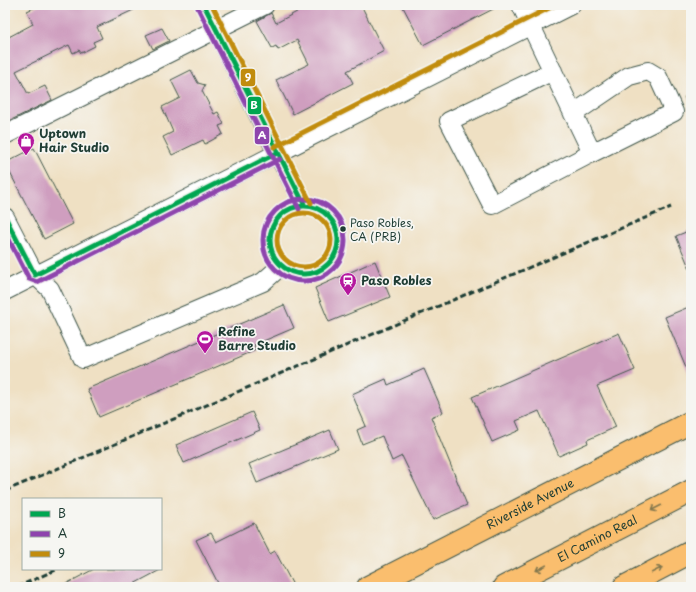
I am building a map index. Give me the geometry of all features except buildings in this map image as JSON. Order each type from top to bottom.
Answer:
[{"type":"main road","name":"Riverside Avenue","points":[[368,587],[691,422]]},
{"type":"main road","name":"El Camino Real","points":[[504,587],[691,491]]},
{"type":"main road","points":[[624,587],[691,552]]},
{"type":"street","points":[[204,5],[277,153],[305,206]]},
{"type":"street","points":[[5,135],[265,5]]},
{"type":"street","points":[[521,5],[592,153]]},
{"type":"street","points":[[5,291],[571,5]]},
{"type":"street","points":[[553,71],[449,121],[492,205],[681,109],[658,76],[648,71],[628,76],[573,114]]},
{"type":"street","points":[[305,206],[317,208],[326,215],[334,224],[338,235],[337,247],[332,258],[325,267],[315,272],[303,274],[292,272],[281,266],[270,248],[270,238],[272,227],[285,211],[295,207],[305,206]]},
{"type":"street","points":[[5,217],[35,275],[50,289],[83,359],[263,282],[281,266]]},
{"type":"tunnel","points":[[687,105],[691,103]]},
{"type":"railway","points":[[5,491],[671,207]]},
{"type":"railway","points":[[17,587],[56,570]]},
{"type":"transit line","name":"B","points":[[204,5],[305,206]]},
{"type":"transit line","name":"9","points":[[212,5],[311,203]]},
{"type":"transit line","name":"9","points":[[274,147],[555,5]]},
{"type":"transit line","name":"A","points":[[198,8],[299,209]]},
{"type":"transit line","name":"B","points":[[5,217],[35,275],[277,153]]},
{"type":"transit line","name":"A","points":[[5,232],[29,279],[37,282],[280,159]]},
{"type":"transit line","name":"A","points":[[304,199],[320,202],[333,211],[342,224],[345,240],[342,256],[333,269],[320,278],[304,281],[288,278],[275,269],[266,256],[263,240],[266,224],[275,211],[288,202],[304,199]]},
{"type":"transit line","name":"B","points":[[304,206],[317,209],[328,216],[335,227],[338,240],[335,253],[328,264],[317,271],[304,274],[291,271],[280,264],[273,253],[270,240],[273,227],[280,216],[291,209],[304,206]]},
{"type":"transit line","name":"9","points":[[304,213],[314,215],[323,221],[329,230],[331,240],[329,250],[323,259],[314,265],[304,267],[294,265],[285,259],[279,250],[277,240],[279,230],[285,221],[294,215],[304,213]]},
{"type":"place","name":"Uptown Hair Studio","points":[[26,156]]},
{"type":"place","name":"Paso Robles, CA (PRB)","points":[[343,229]]},
{"type":"place","name":"Paso Robles","points":[[348,296]]},
{"type":"place","name":"Refine Barre Studio","points":[[205,354]]}]
